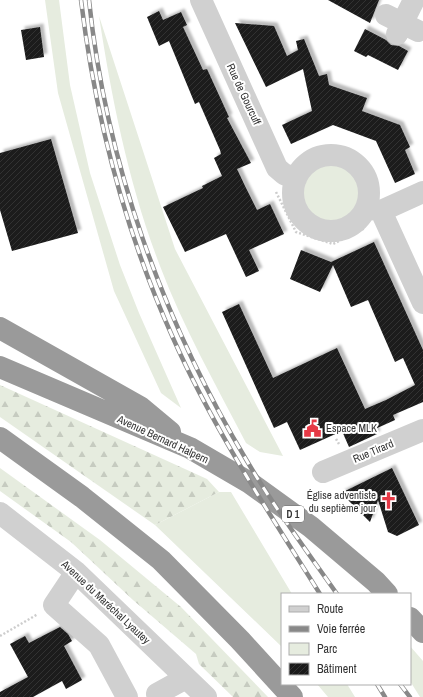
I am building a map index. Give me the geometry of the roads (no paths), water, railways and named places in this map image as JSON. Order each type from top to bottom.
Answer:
[{"type":"highway","points":[[0,328],[140,407],[190,448]]},
{"type":"highway","name":"Avenue Bernard Halpern","points":[[0,367],[190,448],[250,483],[311,527],[376,582],[386,593]]},
{"type":"highway","points":[[0,438],[82,497],[161,560],[240,640],[281,685]]},
{"type":"highway","points":[[0,458],[82,497]]},
{"type":"highway","points":[[411,619],[423,632]]},
{"type":"highway","points":[[281,685],[292,697]]},
{"type":"street","name":"Rue de Gourcuff","points":[[201,0],[277,168],[284,174],[296,179]]},
{"type":"street","points":[[401,26],[414,0]]},
{"type":"street","points":[[423,192],[372,215],[357,220],[346,228],[334,230],[321,229],[310,224],[298,209],[293,191],[296,179],[303,168],[313,159],[326,155],[332,155],[351,160],[361,169],[367,180],[372,215],[423,303]]},
{"type":"street","name":"Rue Tirard","points":[[323,472],[423,430]]},
{"type":"street","name":"Avenue du Maréchal Lyautey","points":[[0,513],[76,572],[206,697]]},
{"type":"street","points":[[76,572],[54,605],[99,645],[127,697]]},
{"type":"street","points":[[156,694],[186,678]]},
{"type":"railway","points":[[81,0],[95,87],[114,172],[126,215],[156,298],[173,338],[223,437],[319,593]]},
{"type":"railway","points":[[89,0],[97,61],[109,121],[124,181],[143,239],[165,297],[189,353],[217,408],[247,461],[279,512],[336,593]]},
{"type":"railway","points":[[378,685],[385,697]]},
{"type":"railway","points":[[401,685],[410,697]]},
{"type":"place","name":"Espace MLK","points":[[313,428]]},
{"type":"place","name":"Église adventiste du septième jour","points":[[389,501]]}]
